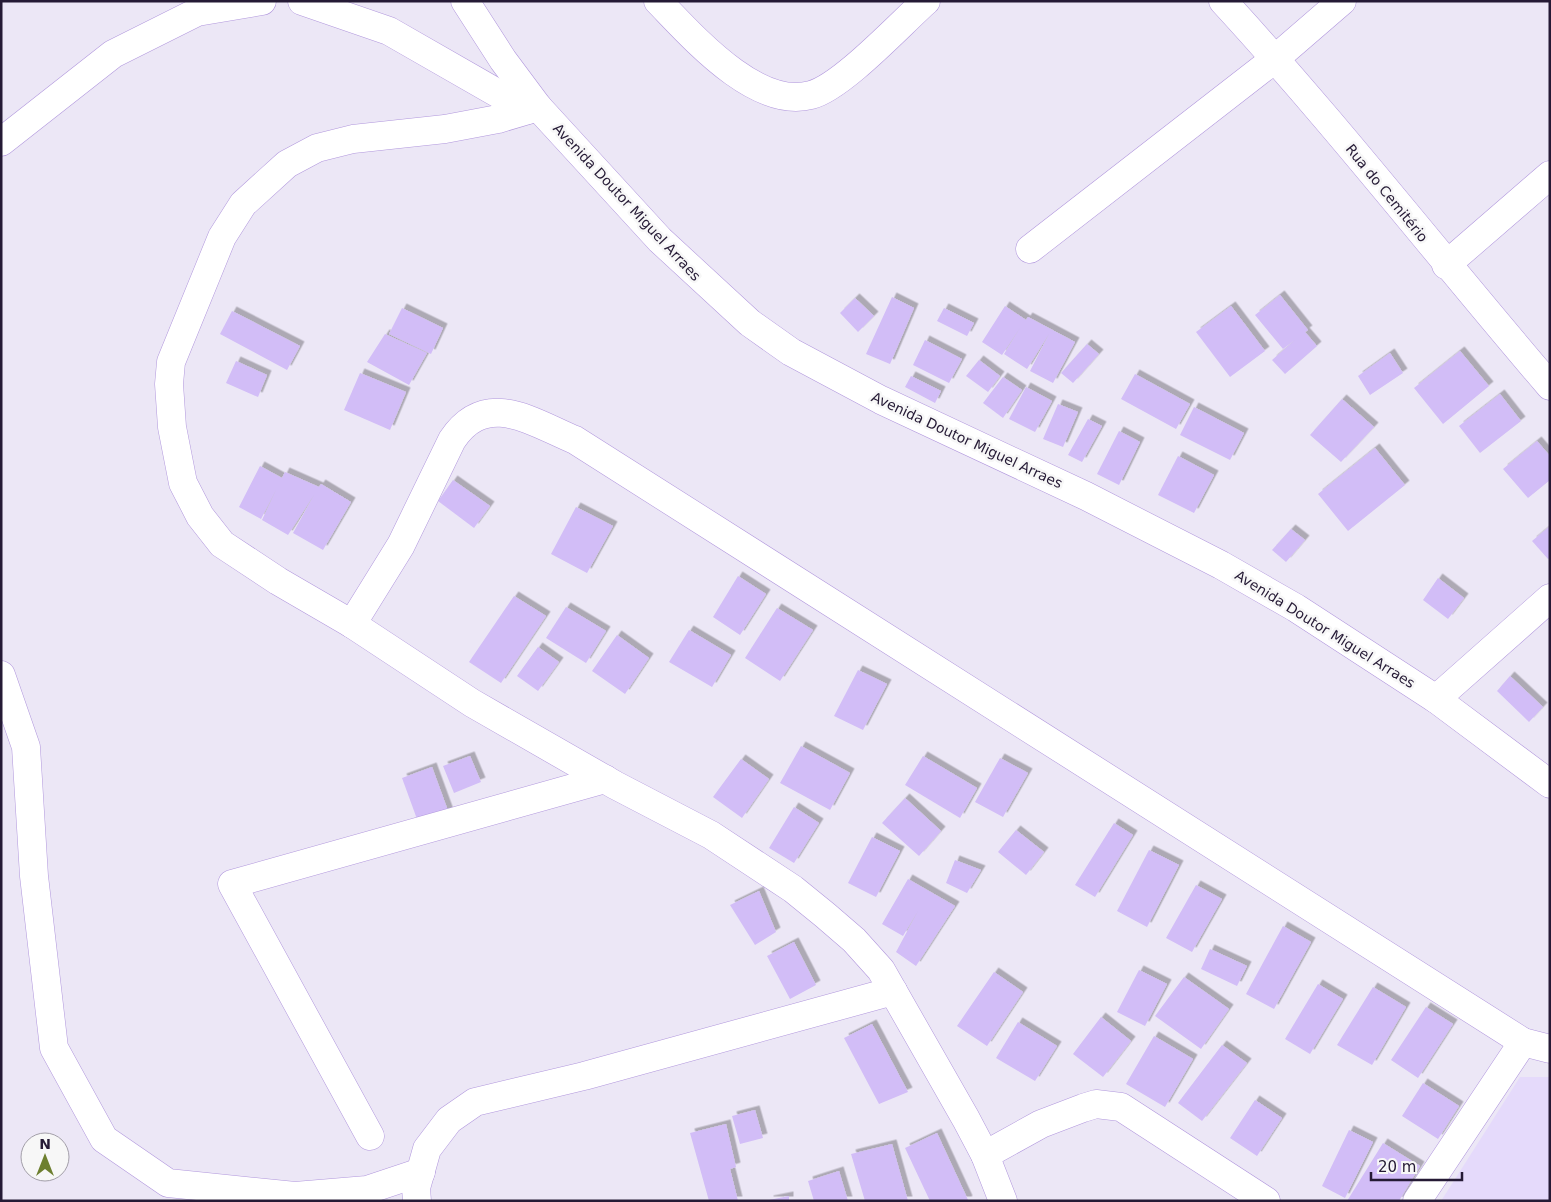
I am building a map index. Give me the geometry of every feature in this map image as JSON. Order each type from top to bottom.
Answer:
[{"type":"street","points":[[1,142],[113,54],[196,12],[262,1]]},
{"type":"street","points":[[302,1],[388,31],[533,109]]},
{"type":"street","name":"Avenida Doutor Miguel Arraes","points":[[465,1],[533,109],[702,281],[750,323],[790,352],[880,400],[1086,496],[1221,565],[1349,640],[1436,698],[1550,784]]},
{"type":"street","points":[[658,1],[713,56],[739,76],[784,96],[813,95],[852,68],[926,1]]},
{"type":"street","name":"Rua do Cemitério","points":[[1224,1],[1276,58],[1446,265],[1550,386]]},
{"type":"street","points":[[1030,248],[1276,58],[1342,1]]},
{"type":"street","points":[[533,109],[498,119],[445,129],[353,138],[317,148],[288,164],[243,204],[222,237],[171,362],[169,384],[175,446],[184,483],[200,516],[222,544],[278,581],[352,624],[472,703],[605,779],[711,835],[792,889],[854,940],[881,970],[893,991],[985,1154],[1003,1201]]},
{"type":"street","points":[[1446,265],[1550,175]]},
{"type":"street","points":[[352,624],[401,545],[452,440],[461,427],[478,416],[492,412],[506,412],[576,440],[1523,1042],[1550,1049]]},
{"type":"street","points":[[1436,698],[1550,598]]},
{"type":"street","points":[[1,675],[26,747],[34,876],[54,1048],[104,1139],[168,1183],[294,1196],[367,1190],[421,1172]]},
{"type":"street","points":[[370,1136],[232,884],[605,779]]},
{"type":"street","points":[[417,1201],[416,1188],[427,1148],[449,1120],[475,1102],[584,1076],[893,991]]},
{"type":"street","points":[[1417,1201],[1523,1042]]},
{"type":"street","points":[[985,1154],[1041,1124],[1096,1104],[1109,1104],[1121,1107],[1266,1201]]},
{"type":"shaded area","points":[[1520,1077],[1550,1077],[1550,1201],[1441,1201]]},
{"type":"building","points":[[1280,295],[1308,330],[1305,332],[1317,346],[1285,374],[1272,360],[1295,340],[1283,349],[1255,315]]},
{"type":"building","points":[[892,297],[914,308],[890,364],[866,354]]},
{"type":"building","points":[[855,298],[874,316],[858,332],[840,313]]},
{"type":"building","points":[[1005,306],[1026,320],[1028,317],[1075,342],[1053,383],[1030,371],[1049,334],[1027,369],[1004,354],[1020,328],[1002,355],[982,342]]},
{"type":"building","points":[[1231,306],[1265,351],[1230,377],[1196,332]]},
{"type":"building","points":[[402,308],[443,328],[431,354],[389,334]]},
{"type":"building","points":[[944,308],[974,323],[967,336],[937,321]]},
{"type":"building","points":[[232,311],[300,346],[287,370],[220,334]]},
{"type":"building","points":[[385,334],[427,353],[409,385],[367,362]]},
{"type":"building","points":[[925,340],[962,359],[949,383],[913,365]]},
{"type":"building","points":[[1087,344],[1099,354],[1073,383],[1061,373]]},
{"type":"building","points":[[1460,351],[1489,386],[1443,424],[1414,388]]},
{"type":"building","points":[[1390,353],[1403,373],[1370,395],[1358,376]]},
{"type":"building","points":[[979,360],[1000,376],[988,392],[966,376]]},
{"type":"building","points":[[236,361],[267,375],[258,397],[226,383]]},
{"type":"building","points":[[360,373],[406,392],[390,430],[344,410]]},
{"type":"building","points":[[1135,374],[1190,404],[1176,429],[1121,399]]},
{"type":"building","points":[[911,376],[941,391],[935,403],[905,387]]},
{"type":"building","points":[[1003,377],[1022,390],[1003,418],[983,403]]},
{"type":"building","points":[[1026,387],[1052,401],[1035,432],[1009,419]]},
{"type":"building","points":[[1500,394],[1521,421],[1480,453],[1459,426]]},
{"type":"building","points":[[1342,399],[1374,427],[1341,462],[1310,435]]},
{"type":"building","points":[[1058,404],[1078,412],[1063,447],[1043,439]]},
{"type":"building","points":[[1194,407],[1244,433],[1230,460],[1180,435]]},
{"type":"building","points":[[1088,419],[1102,426],[1082,462],[1068,455]]},
{"type":"building","points":[[1119,431],[1140,442],[1119,485],[1097,474]]},
{"type":"building","points":[[1537,441],[1550,456],[1550,480],[1528,498],[1503,469]]},
{"type":"building","points":[[1375,448],[1405,485],[1348,531],[1318,494]]},
{"type":"building","points":[[1178,456],[1214,475],[1194,513],[1158,495]]},
{"type":"building","points":[[260,466],[282,478],[285,472],[319,487],[321,484],[351,502],[323,550],[293,533],[314,495],[288,535],[262,520],[276,490],[261,519],[239,507]]},
{"type":"building","points":[[453,480],[490,506],[474,528],[438,501]]},
{"type":"building","points":[[576,507],[613,526],[587,573],[551,554]]},
{"type":"building","points":[[1550,526],[1550,558],[1548,559],[1532,541]]},
{"type":"building","points":[[1291,529],[1305,540],[1286,562],[1272,550]]},
{"type":"building","points":[[738,576],[766,594],[740,635],[713,617]]},
{"type":"building","points":[[1438,578],[1464,598],[1448,619],[1423,600]]},
{"type":"building","points":[[514,596],[546,616],[501,683],[469,662]]},
{"type":"building","points":[[566,607],[606,631],[586,663],[546,638]]},
{"type":"building","points":[[777,608],[813,630],[780,681],[745,658]]},
{"type":"building","points":[[689,630],[731,655],[712,687],[669,662]]},
{"type":"building","points":[[617,635],[649,658],[625,694],[592,671]]},
{"type":"building","points":[[538,647],[559,662],[538,691],[517,676]]},
{"type":"building","points":[[858,670],[887,684],[863,730],[834,716]]},
{"type":"building","points":[[1510,676],[1543,707],[1529,722],[1497,691]]},
{"type":"building","points":[[801,746],[850,773],[830,810],[780,783]]},
{"type":"building","points":[[470,756],[481,782],[454,793],[443,766]]},
{"type":"building","points":[[923,756],[977,788],[960,818],[905,785]]},
{"type":"building","points":[[1000,758],[1028,773],[1003,817],[975,802]]},
{"type":"building","points":[[741,759],[769,779],[742,818],[713,797]]},
{"type":"building","points":[[432,767],[451,819],[421,830],[402,778]]},
{"type":"building","points":[[905,798],[941,831],[919,856],[882,823]]},
{"type":"building","points":[[794,807],[819,823],[794,863],[769,848]]},
{"type":"building","points":[[1114,823],[1133,835],[1095,897],[1075,885]]},
{"type":"building","points":[[1016,830],[1044,852],[1026,875],[998,852]]},
{"type":"building","points":[[872,837],[900,851],[876,897],[848,883]]},
{"type":"building","points":[[1149,850],[1179,865],[1147,927],[1117,911]]},
{"type":"building","points":[[955,860],[981,870],[967,893],[946,883]]},
{"type":"building","points":[[908,879],[955,906],[916,966],[896,952],[918,911],[903,936],[882,924]]},
{"type":"building","points":[[1196,885],[1222,899],[1192,952],[1166,938]]},
{"type":"building","points":[[759,891],[776,932],[755,945],[730,905]]},
{"type":"building","points":[[1283,926],[1311,942],[1274,1009],[1246,994]]},
{"type":"building","points":[[794,942],[816,985],[790,999],[767,956]]},
{"type":"building","points":[[1210,949],[1247,966],[1237,986],[1201,969]]},
{"type":"building","points":[[1139,970],[1167,984],[1145,1026],[1117,1012]]},
{"type":"building","points":[[994,972],[1023,992],[987,1046],[957,1026]]},
{"type":"building","points":[[1184,977],[1229,1009],[1201,1049],[1155,1016]]},
{"type":"building","points":[[1318,984],[1343,999],[1310,1054],[1285,1039]]},
{"type":"building","points":[[1373,987],[1406,1007],[1372,1065],[1337,1045]]},
{"type":"building","points":[[1426,1007],[1453,1024],[1418,1078],[1391,1060]]},
{"type":"building","points":[[1101,1017],[1131,1041],[1103,1077],[1073,1054]]},
{"type":"building","points":[[1018,1022],[1057,1046],[1035,1081],[996,1058]]},
{"type":"building","points":[[872,1024],[908,1092],[879,1104],[844,1038]]},
{"type":"building","points":[[1154,1036],[1193,1059],[1165,1107],[1126,1084]]},
{"type":"building","points":[[1222,1045],[1247,1063],[1202,1121],[1178,1103]]},
{"type":"building","points":[[1423,1083],[1459,1106],[1438,1139],[1402,1116]]},
{"type":"building","points":[[1255,1100],[1282,1118],[1257,1156],[1230,1138]]},
{"type":"building","points":[[755,1110],[763,1138],[740,1144],[732,1116]]},
{"type":"building","points":[[726,1124],[736,1167],[730,1169],[738,1201],[709,1201],[690,1133]]},
{"type":"building","points":[[1349,1130],[1373,1142],[1345,1198],[1322,1186]]},
{"type":"building","points":[[937,1133],[967,1201],[930,1201],[905,1148]]},
{"type":"building","points":[[1383,1143],[1420,1166],[1399,1201],[1347,1201]]},
{"type":"building","points":[[892,1144],[908,1201],[865,1201],[851,1154]]},
{"type":"building","points":[[839,1171],[848,1201],[814,1201],[808,1181]]},
{"type":"building","points":[[789,1196],[789,1201],[769,1201],[769,1200]]}]
